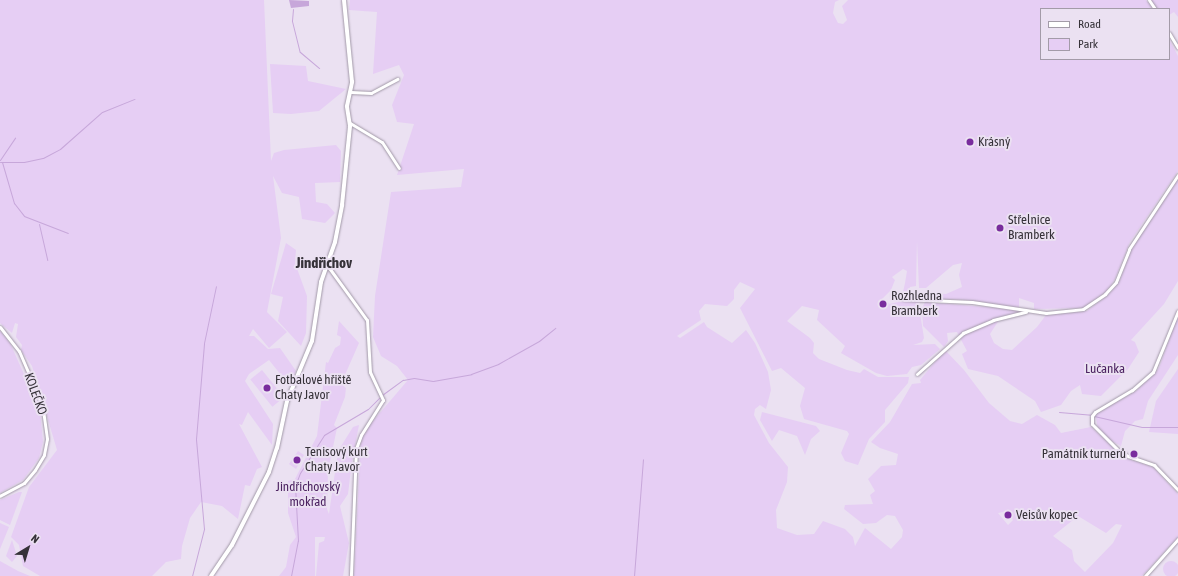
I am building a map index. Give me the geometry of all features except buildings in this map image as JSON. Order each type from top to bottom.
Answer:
[{"type":"street","points":[[211,576],[232,545],[269,472],[277,448],[287,401],[312,340],[326,264],[335,242],[342,205],[350,123],[347,106],[351,92],[352,74],[344,0]]},
{"type":"street","points":[[1170,35],[1178,48]]},
{"type":"street","points":[[351,92],[371,93],[397,79]]},
{"type":"street","points":[[350,123],[382,142],[390,150],[399,168]]},
{"type":"street","points":[[893,295],[904,298],[972,302],[1057,314],[1075,311],[1089,305],[1106,294],[1118,278],[1133,242],[1178,175]]},
{"type":"street","points":[[326,264],[367,320],[370,372],[383,400],[361,435],[356,450],[351,576]]},
{"type":"street","points":[[917,374],[963,333],[993,320],[1031,311]]},
{"type":"street","points":[[1178,311],[1153,372],[1132,390],[1092,416],[1092,424],[1123,453],[1154,465],[1178,490]]},
{"type":"street","name":"KOLEČKO","points":[[0,327],[19,351],[38,395],[43,410],[47,439],[44,455],[35,470],[24,483],[0,496]]},
{"type":"street","points":[[1145,576],[1178,539]]},
{"type":"green space","points":[[0,0],[264,0],[271,161],[274,153],[284,150],[336,145],[341,151],[340,182],[315,183],[316,202],[327,204],[335,213],[325,223],[302,219],[299,197],[282,193],[273,176],[281,238],[267,312],[287,332],[269,348],[253,329],[249,336],[254,336],[268,349],[280,348],[296,371],[291,380],[285,380],[269,360],[249,374],[245,381],[273,424],[272,445],[248,412],[242,425],[239,424],[262,467],[257,469],[250,486],[245,485],[238,519],[222,506],[201,502],[190,518],[182,546],[181,559],[166,562],[152,576],[40,576],[23,566],[19,545],[11,537],[29,487],[57,450],[32,366],[21,350],[22,345],[16,337],[18,324],[15,323],[12,333],[0,323]]},
{"type":"green space","points":[[350,0],[839,0],[835,2],[833,13],[838,23],[843,24],[847,20],[842,6],[848,0],[1146,0],[1152,8],[1040,8],[1040,60],[1170,60],[1170,41],[1178,56],[1178,171],[1130,242],[1115,279],[1107,291],[1084,308],[1034,309],[1034,303],[1019,298],[1019,308],[965,300],[924,298],[923,293],[946,294],[962,287],[959,275],[962,263],[953,265],[926,288],[919,288],[917,241],[916,286],[910,287],[909,290],[913,297],[897,294],[898,291],[903,292],[907,271],[903,269],[892,277],[895,280],[891,290],[882,299],[890,304],[906,300],[918,301],[924,338],[922,342],[913,345],[935,344],[940,349],[921,365],[912,367],[907,374],[887,376],[876,373],[841,353],[845,346],[817,320],[819,310],[802,306],[787,321],[810,338],[814,343],[813,353],[819,359],[847,370],[860,373],[864,369],[878,377],[909,377],[908,383],[885,410],[885,422],[869,439],[858,465],[845,461],[841,453],[849,434],[847,431],[804,419],[800,406],[805,388],[781,368],[772,371],[740,308],[755,289],[740,282],[734,290],[734,299],[727,306],[705,304],[699,311],[701,320],[677,336],[680,338],[704,322],[707,327],[732,343],[746,330],[755,343],[768,372],[771,390],[766,409],[760,405],[755,409],[754,415],[769,443],[788,467],[787,482],[776,510],[777,528],[797,535],[814,534],[823,521],[845,529],[853,537],[855,546],[865,528],[891,549],[902,537],[903,530],[895,516],[887,515],[876,523],[863,524],[844,509],[845,505],[873,504],[870,495],[875,491],[868,479],[881,466],[896,465],[898,454],[880,448],[871,442],[890,422],[912,384],[921,383],[920,380],[945,350],[964,370],[989,403],[1010,421],[1022,424],[1037,415],[1055,425],[1061,433],[1091,427],[1125,458],[1153,467],[1178,494],[1178,537],[1142,576],[354,576],[361,435],[408,380],[397,366],[381,356],[373,337],[375,296],[391,192],[461,187],[464,169],[397,175],[414,124],[397,122],[392,105],[404,75],[399,65],[373,74],[377,12],[349,10]],"holes":[[[1008,511],[1013,520],[1008,525],[998,513]],[[1078,516],[1106,533],[1116,524],[1122,525],[1113,543],[1085,572],[1074,561],[1072,550],[1053,536]]]},
{"type":"green space","points":[[1151,0],[1178,0],[1178,17],[1174,12],[1170,14],[1170,8],[1155,8]]},
{"type":"green space","points":[[270,64],[306,66],[308,81],[346,89],[319,111],[291,114],[273,113]]},
{"type":"green space","name":"Lučanka","points":[[1178,178],[1178,281],[1164,304],[1131,340],[1135,342],[1139,352],[1128,369],[1101,396],[1082,394],[1080,385],[1071,391],[1061,405],[1041,412],[1035,401],[998,376],[968,369],[962,354],[967,351],[957,332],[947,333],[948,341],[944,347],[923,326],[922,308],[925,302],[1022,310],[999,320],[990,334],[994,343],[1003,349],[1012,350],[1037,327],[1046,315],[1087,311],[1109,294],[1120,280],[1130,252],[1140,233]]},
{"type":"green space","points":[[286,243],[296,250],[295,263],[307,296],[306,333],[301,346],[278,321],[283,297],[271,294]]},
{"type":"green space","points":[[1178,315],[1178,355],[1148,401],[1143,419],[1135,421],[1125,431],[1121,446],[1110,440],[1098,428],[1095,414],[1136,391],[1159,368]]},
{"type":"green space","name":"Jindřichovský mokřad","points":[[339,321],[359,343],[341,384],[346,388],[345,397],[334,425],[337,428],[328,471],[327,509],[329,514],[338,451],[353,427],[359,425],[352,461],[348,494],[340,506],[349,543],[343,576],[316,576],[319,543],[324,541],[325,537],[315,537],[315,576],[279,576],[286,567],[290,545],[296,537],[288,513],[288,481],[295,479],[317,436],[326,362],[328,363],[335,348],[340,345],[341,337],[337,335]]},
{"type":"green space","points":[[0,331],[10,343],[40,410],[43,442],[39,458],[23,480],[0,493]]},
{"type":"green space","points":[[1178,369],[1178,434],[1149,432],[1156,401]]},
{"type":"green space","name":"Fotbalové hřiště Chaty Javor","points":[[262,370],[284,397],[272,407],[250,379]]},
{"type":"green space","points":[[762,412],[816,426],[820,431],[811,439],[805,455],[797,436],[779,430],[772,441],[760,420]]},
{"type":"green space","name":"Tenisový kurt Chaty Javor","points":[[298,451],[304,455],[296,469],[289,464]]},
{"type":"green space","points":[[22,492],[10,525],[0,520],[0,500]]},
{"type":"green space","points":[[0,523],[9,527],[0,549]]},
{"type":"green space","points":[[12,540],[17,556],[12,562],[6,556]]},
{"type":"green space","points":[[0,561],[18,571],[30,576],[0,576]]},
{"type":"green space","points":[[1171,561],[1178,566],[1179,569],[1174,576],[1171,577],[1164,572],[1163,569],[1168,562]]},
{"type":"shaded area","points":[[289,0],[309,1],[309,6],[291,8]]},
{"type":"waterway","points":[[293,9],[292,21],[300,52],[319,68]]},
{"type":"waterway","points":[[0,162],[24,162],[43,158],[60,149],[102,112],[134,99]]},
{"type":"waterway","points":[[0,160],[15,138]]},
{"type":"waterway","points":[[2,162],[14,203],[24,216],[68,233]]},
{"type":"waterway","points":[[39,224],[47,260]]},
{"type":"waterway","points":[[192,576],[204,529],[196,439],[204,343],[216,286]]},
{"type":"waterway","points":[[291,576],[298,541],[295,486],[300,473],[324,435],[368,409],[382,395],[403,380],[414,378],[433,381],[471,374],[498,364],[539,341],[555,328]]},
{"type":"waterway","points":[[1059,412],[1091,415]]},
{"type":"waterway","points":[[1094,416],[1142,427],[1178,427]]},
{"type":"waterway","points":[[634,576],[643,459]]},
{"type":"place","name":"Krásný","points":[[970,142]]},
{"type":"place","name":"Střelnice Bramberk","points":[[1000,228]]},
{"type":"place","name":"Rozhledna Bramberk","points":[[883,304]]},
{"type":"place","name":"Fotbalové hřiště Chaty Javor","points":[[267,388]]},
{"type":"place","name":"Památník turnerů","points":[[1134,454]]},
{"type":"place","name":"Tenisový kurt Chaty Javor","points":[[297,460]]},
{"type":"place","name":"Veisův kopec","points":[[1008,515]]},
{"type":"district","name":"Jindřichov","points":[[324,263]]}]
